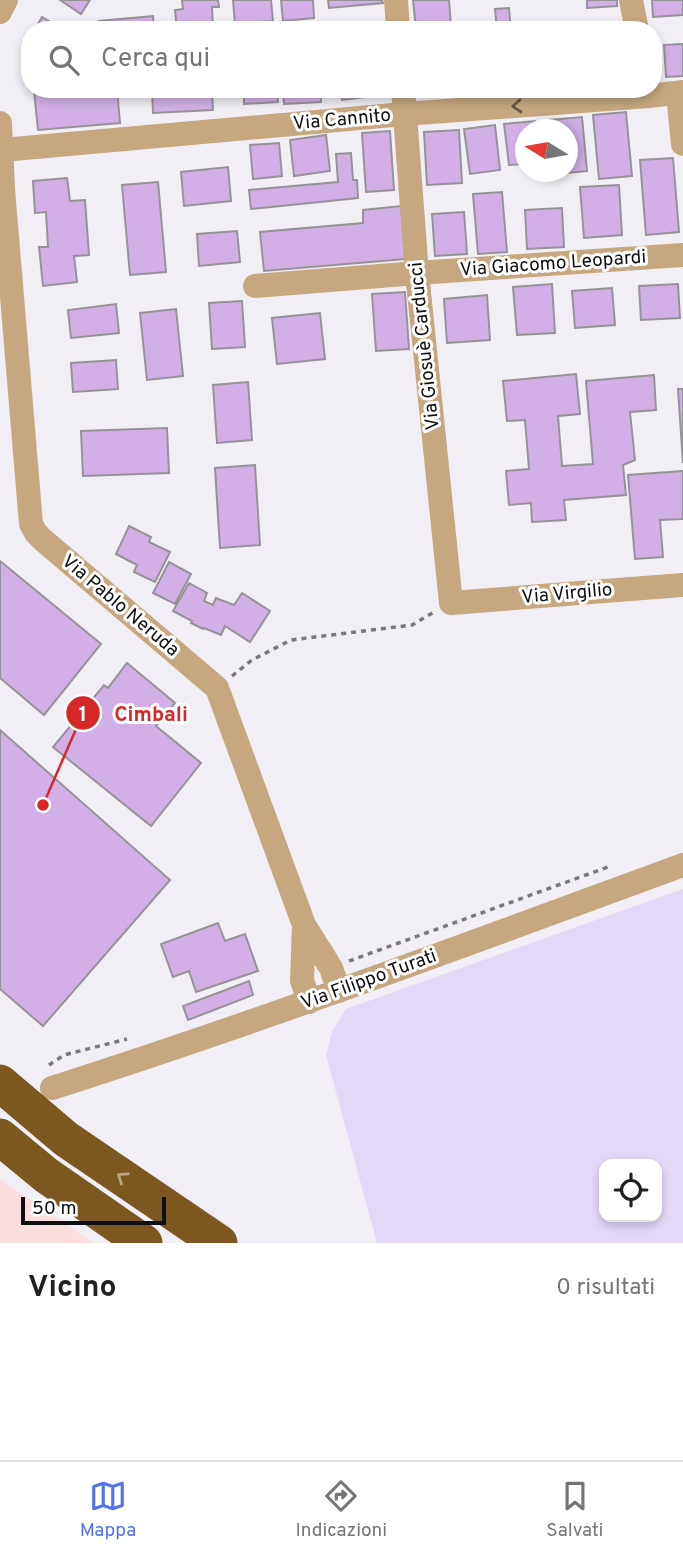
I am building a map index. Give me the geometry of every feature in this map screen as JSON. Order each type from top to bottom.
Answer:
[{"type":"highway","points":[[0,1083],[66,1139],[219,1243]]},
{"type":"highway","points":[[0,1137],[46,1175],[145,1243]]},
{"type":"street","points":[[0,12],[6,0]]},
{"type":"street","points":[[396,0],[397,21]]},
{"type":"street","points":[[631,0],[635,21]]},
{"type":"street","name":"Via Cannito","points":[[662,93],[680,93]]},
{"type":"street","points":[[680,93],[683,144]]},
{"type":"street","name":"Via Giosuè Carducci","points":[[403,98],[417,273],[451,603]]},
{"type":"street","name":"Via Cannito","points":[[2,150],[590,98]]},
{"type":"street","name":"Via Pablo Neruda","points":[[0,122],[2,190],[31,524],[43,540],[217,688],[304,925],[302,979],[309,1002]]},
{"type":"street","name":"Via Giacomo Leopardi","points":[[255,286],[683,255]]},
{"type":"street","name":"Via Virgilio","points":[[451,603],[683,584]]},
{"type":"street","name":"Via Filippo Turati","points":[[48,1079],[180,1047],[683,865]]},
{"type":"street","points":[[304,925],[331,968],[339,991]]},
{"type":"path","points":[[217,688],[252,660],[291,640],[412,625],[451,603]]},
{"type":"path","points":[[331,968],[607,867]]},
{"type":"path","points":[[48,1079],[64,1055],[131,1038]]},
{"type":"shaded area","points":[[683,889],[683,1243],[377,1243],[326,1055],[332,1032],[346,1009]]},
{"type":"shaded area","points":[[0,1179],[94,1243],[0,1243]]},
{"type":"building","points":[[60,0],[90,0],[81,14]]},
{"type":"building","points":[[182,0],[218,0],[219,7],[212,7],[213,21],[176,21],[175,10],[183,9]]},
{"type":"building","points":[[233,0],[271,0],[273,21],[235,21]]},
{"type":"building","points":[[281,0],[313,0],[314,18],[283,21]]},
{"type":"building","points":[[328,0],[382,0],[383,3],[329,8]]},
{"type":"building","points":[[413,0],[449,0],[451,21],[415,21]]},
{"type":"building","points":[[587,0],[617,0],[617,6],[587,8]]},
{"type":"building","points":[[652,0],[683,0],[683,15],[653,17]]},
{"type":"building","points":[[509,8],[510,21],[496,21],[495,9]]},
{"type":"building","points":[[153,16],[153,21],[99,21]]},
{"type":"building","points":[[683,44],[683,76],[666,77],[664,45]]},
{"type":"building","points":[[35,98],[118,98],[120,123],[38,130]]},
{"type":"building","points":[[152,98],[212,98],[213,110],[153,113]]},
{"type":"building","points":[[244,98],[278,98],[278,102],[244,104]]},
{"type":"building","points":[[284,98],[321,98],[321,102],[284,104]]},
{"type":"building","points":[[626,112],[632,176],[599,179],[593,115]]},
{"type":"building","points":[[582,117],[587,171],[578,172],[578,119],[561,119]]},
{"type":"building","points":[[515,123],[515,165],[509,165],[504,124]]},
{"type":"building","points":[[495,125],[500,170],[470,174],[464,129]]},
{"type":"building","points":[[459,130],[462,183],[427,185],[424,132]]},
{"type":"building","points":[[390,131],[394,190],[366,192],[362,133]]},
{"type":"building","points":[[326,135],[330,171],[294,176],[290,140]]},
{"type":"building","points":[[279,143],[282,176],[253,179],[250,145]]},
{"type":"building","points":[[351,153],[353,180],[357,180],[358,198],[251,209],[249,190],[338,182],[336,154]]},
{"type":"building","points":[[673,158],[679,232],[646,235],[640,160]]},
{"type":"building","points":[[228,167],[231,201],[184,206],[181,172]]},
{"type":"building","points":[[67,178],[70,201],[85,200],[89,255],[74,256],[77,282],[43,286],[39,247],[48,247],[46,212],[35,213],[33,181]]},
{"type":"building","points":[[158,182],[166,272],[130,275],[122,185]]},
{"type":"building","points":[[619,185],[622,235],[584,238],[580,187]]},
{"type":"building","points":[[502,192],[507,252],[478,254],[473,194]]},
{"type":"building","points":[[401,206],[405,259],[264,271],[260,232],[363,223],[363,210]]},
{"type":"building","points":[[562,208],[564,247],[527,249],[525,210]]},
{"type":"building","points":[[464,212],[467,254],[435,256],[432,214]]},
{"type":"building","points":[[237,231],[240,262],[199,266],[197,234]]},
{"type":"building","points":[[552,284],[555,333],[517,335],[513,287]]},
{"type":"building","points":[[678,284],[680,318],[641,320],[639,286]]},
{"type":"building","points":[[612,288],[615,325],[575,328],[572,291]]},
{"type":"building","points":[[405,292],[409,349],[376,351],[372,294]]},
{"type":"building","points":[[487,295],[490,340],[447,343],[444,299]]},
{"type":"building","points":[[242,301],[245,347],[212,349],[209,303]]},
{"type":"building","points":[[116,304],[119,333],[71,338],[68,310]]},
{"type":"building","points":[[176,309],[183,376],[147,380],[140,313]]},
{"type":"building","points":[[320,313],[325,359],[277,364],[272,318]]},
{"type":"building","points":[[116,360],[118,389],[73,392],[71,363]]},
{"type":"building","points":[[576,374],[580,414],[558,416],[562,466],[593,464],[586,381],[654,375],[656,410],[630,412],[635,460],[623,465],[626,495],[564,500],[566,520],[532,522],[531,503],[509,505],[506,471],[529,469],[525,420],[507,421],[503,381]]},
{"type":"building","points":[[248,382],[252,440],[217,443],[213,385]]},
{"type":"building","points":[[678,389],[683,389],[683,463]]},
{"type":"building","points":[[167,428],[169,473],[83,476],[81,431]]},
{"type":"building","points":[[255,465],[260,545],[220,548],[215,468]]},
{"type":"building","points":[[683,471],[683,519],[660,520],[663,557],[635,559],[628,475]]},
{"type":"building","points":[[129,526],[151,537],[149,542],[170,552],[155,582],[134,572],[137,565],[116,554]]},
{"type":"building","points":[[0,561],[101,644],[44,715],[0,678]]},
{"type":"building","points":[[169,562],[191,574],[175,604],[153,593]]},
{"type":"building","points":[[189,583],[207,593],[204,601],[213,605],[216,598],[234,605],[242,593],[270,611],[250,642],[225,626],[221,635],[203,629],[173,611]]},
{"type":"building","points":[[127,663],[175,703],[156,726],[201,763],[151,826],[53,747],[104,685],[108,688]]},
{"type":"building","points":[[0,730],[170,880],[43,1026],[0,989]]},
{"type":"building","points":[[218,923],[225,941],[245,934],[258,971],[196,992],[189,971],[173,977],[161,944]]},
{"type":"building","points":[[249,981],[253,995],[188,1020],[183,1006]]},
{"type":"place","name":"Cimbali","points":[[43,805]]}]
